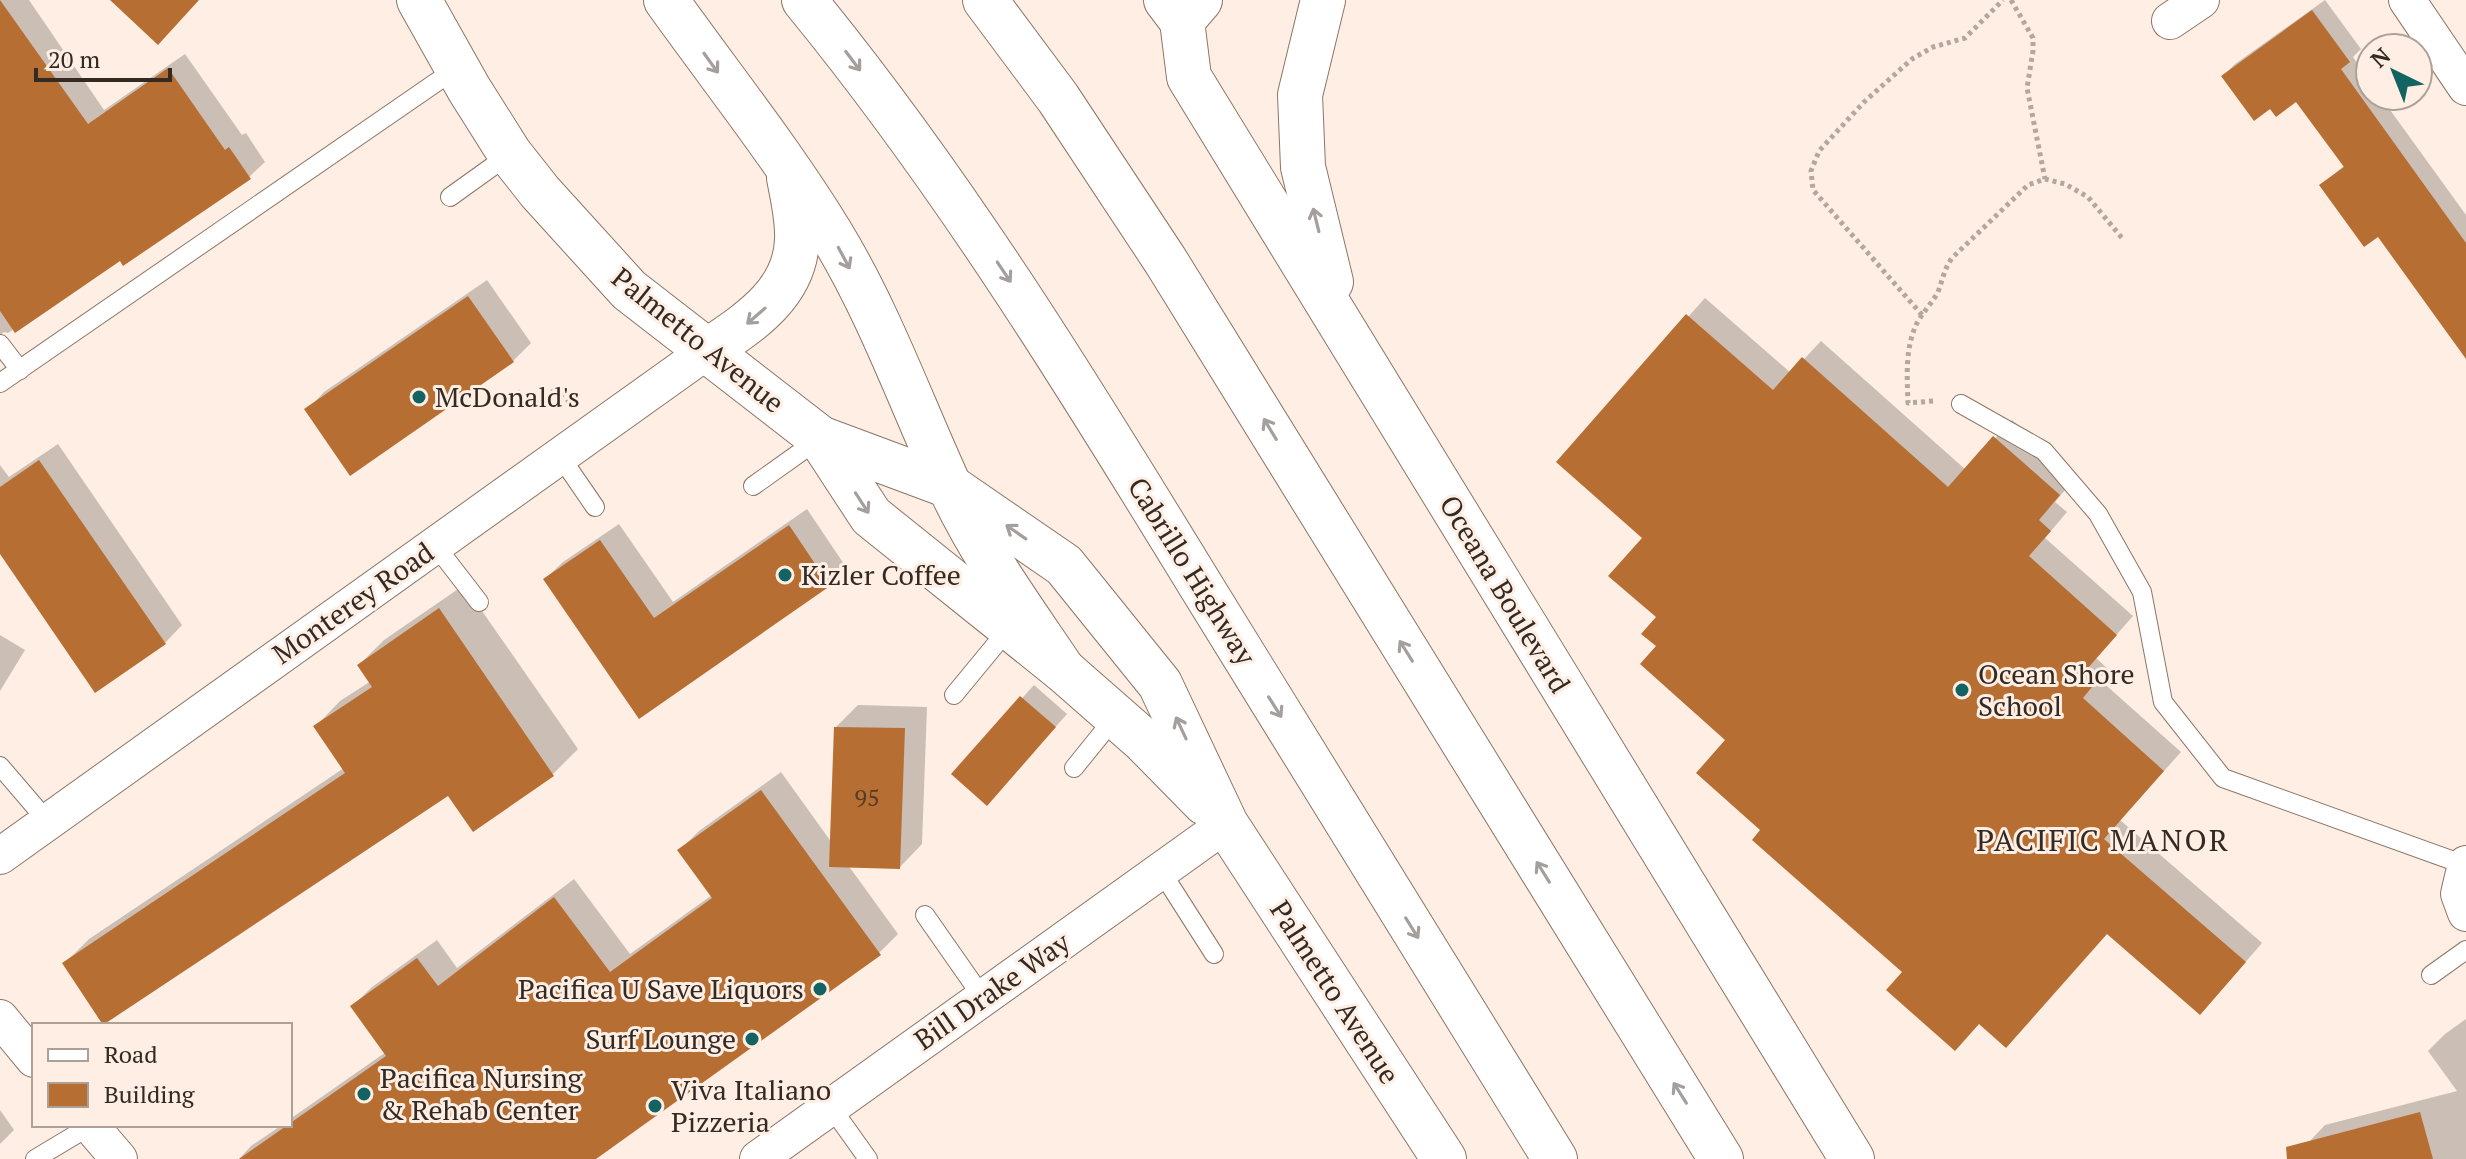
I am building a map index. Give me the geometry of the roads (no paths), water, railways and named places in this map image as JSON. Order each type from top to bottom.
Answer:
[{"type":"main road","name":"Palmetto Avenue","points":[[419,0],[510,154],[557,212],[629,290],[820,438],[949,486],[1064,565],[1160,684],[1226,824],[1444,1159]]},
{"type":"main road","points":[[666,0],[831,233],[877,319],[949,486],[992,563],[1063,670]]},
{"type":"main road","name":"Cabrillo Highway","points":[[804,0],[844,48],[917,148],[1052,345],[1555,1159]]},
{"type":"main road","points":[[985,0],[1058,98],[1165,260],[1721,1159]]},
{"type":"main road","points":[[1323,0],[1300,95],[1303,167],[1341,323]]},
{"type":"main road","name":"Oceana Boulevard","points":[[1183,7],[1189,77],[1852,1159]]},
{"type":"main road","points":[[707,351],[747,324],[773,301],[789,274],[797,242],[787,168]]},
{"type":"main road","name":"Palmetto Avenue","points":[[820,438],[871,516],[1063,670],[1116,716],[1226,824]]},
{"type":"street","points":[[2170,21],[2201,0]]},
{"type":"street","points":[[2407,0],[2466,87]]},
{"type":"street","name":"Monterey Road","points":[[0,856],[707,351]]},
{"type":"street","name":"Bill Drake Way","points":[[758,1159],[1226,824]]},
{"type":"street","points":[[2465,864],[2459,894],[2466,913]]},
{"type":"street","points":[[0,1018],[32,1057]]},
{"type":"street","points":[[92,1127],[119,1159]]},
{"type":"lane","points":[[0,383],[457,68]]},
{"type":"lane","points":[[450,197],[510,154]]},
{"type":"lane","points":[[0,344],[20,370]]},
{"type":"lane","points":[[1961,404],[2044,451],[2098,514],[2142,592],[2163,702],[2223,778],[2465,864]]},
{"type":"lane","points":[[753,486],[820,438]]},
{"type":"lane","points":[[560,456],[595,507]]},
{"type":"lane","points":[[435,545],[479,602]]},
{"type":"lane","points":[[954,695],[1010,627]]},
{"type":"lane","points":[[1074,768],[1116,716]]},
{"type":"lane","points":[[0,766],[48,822]]},
{"type":"lane","points":[[1161,871],[1214,954]]},
{"type":"lane","points":[[925,915],[983,998]]},
{"type":"lane","points":[[2431,975],[2466,950]]},
{"type":"lane","points":[[831,1107],[868,1159]]},
{"type":"lane","points":[[35,1159],[87,1127]]},
{"type":"place","name":"McDonald's","points":[[419,397]]},
{"type":"place","name":"Kizler Coffee","points":[[785,575]]},
{"type":"place","name":"Ocean Shore School","points":[[1962,690]]},
{"type":"place","name":"Pacifica U Save Liquors","points":[[820,989]]},
{"type":"place","name":"Surf Lounge","points":[[752,1039]]},
{"type":"place","name":"Pacifica Nursing & Rehab Center","points":[[364,1094]]},
{"type":"place","name":"Viva Italiano Pizzeria","points":[[655,1106]]},
{"type":"district","name":"PACIFIC MANOR","points":[[2103,841]]}]
